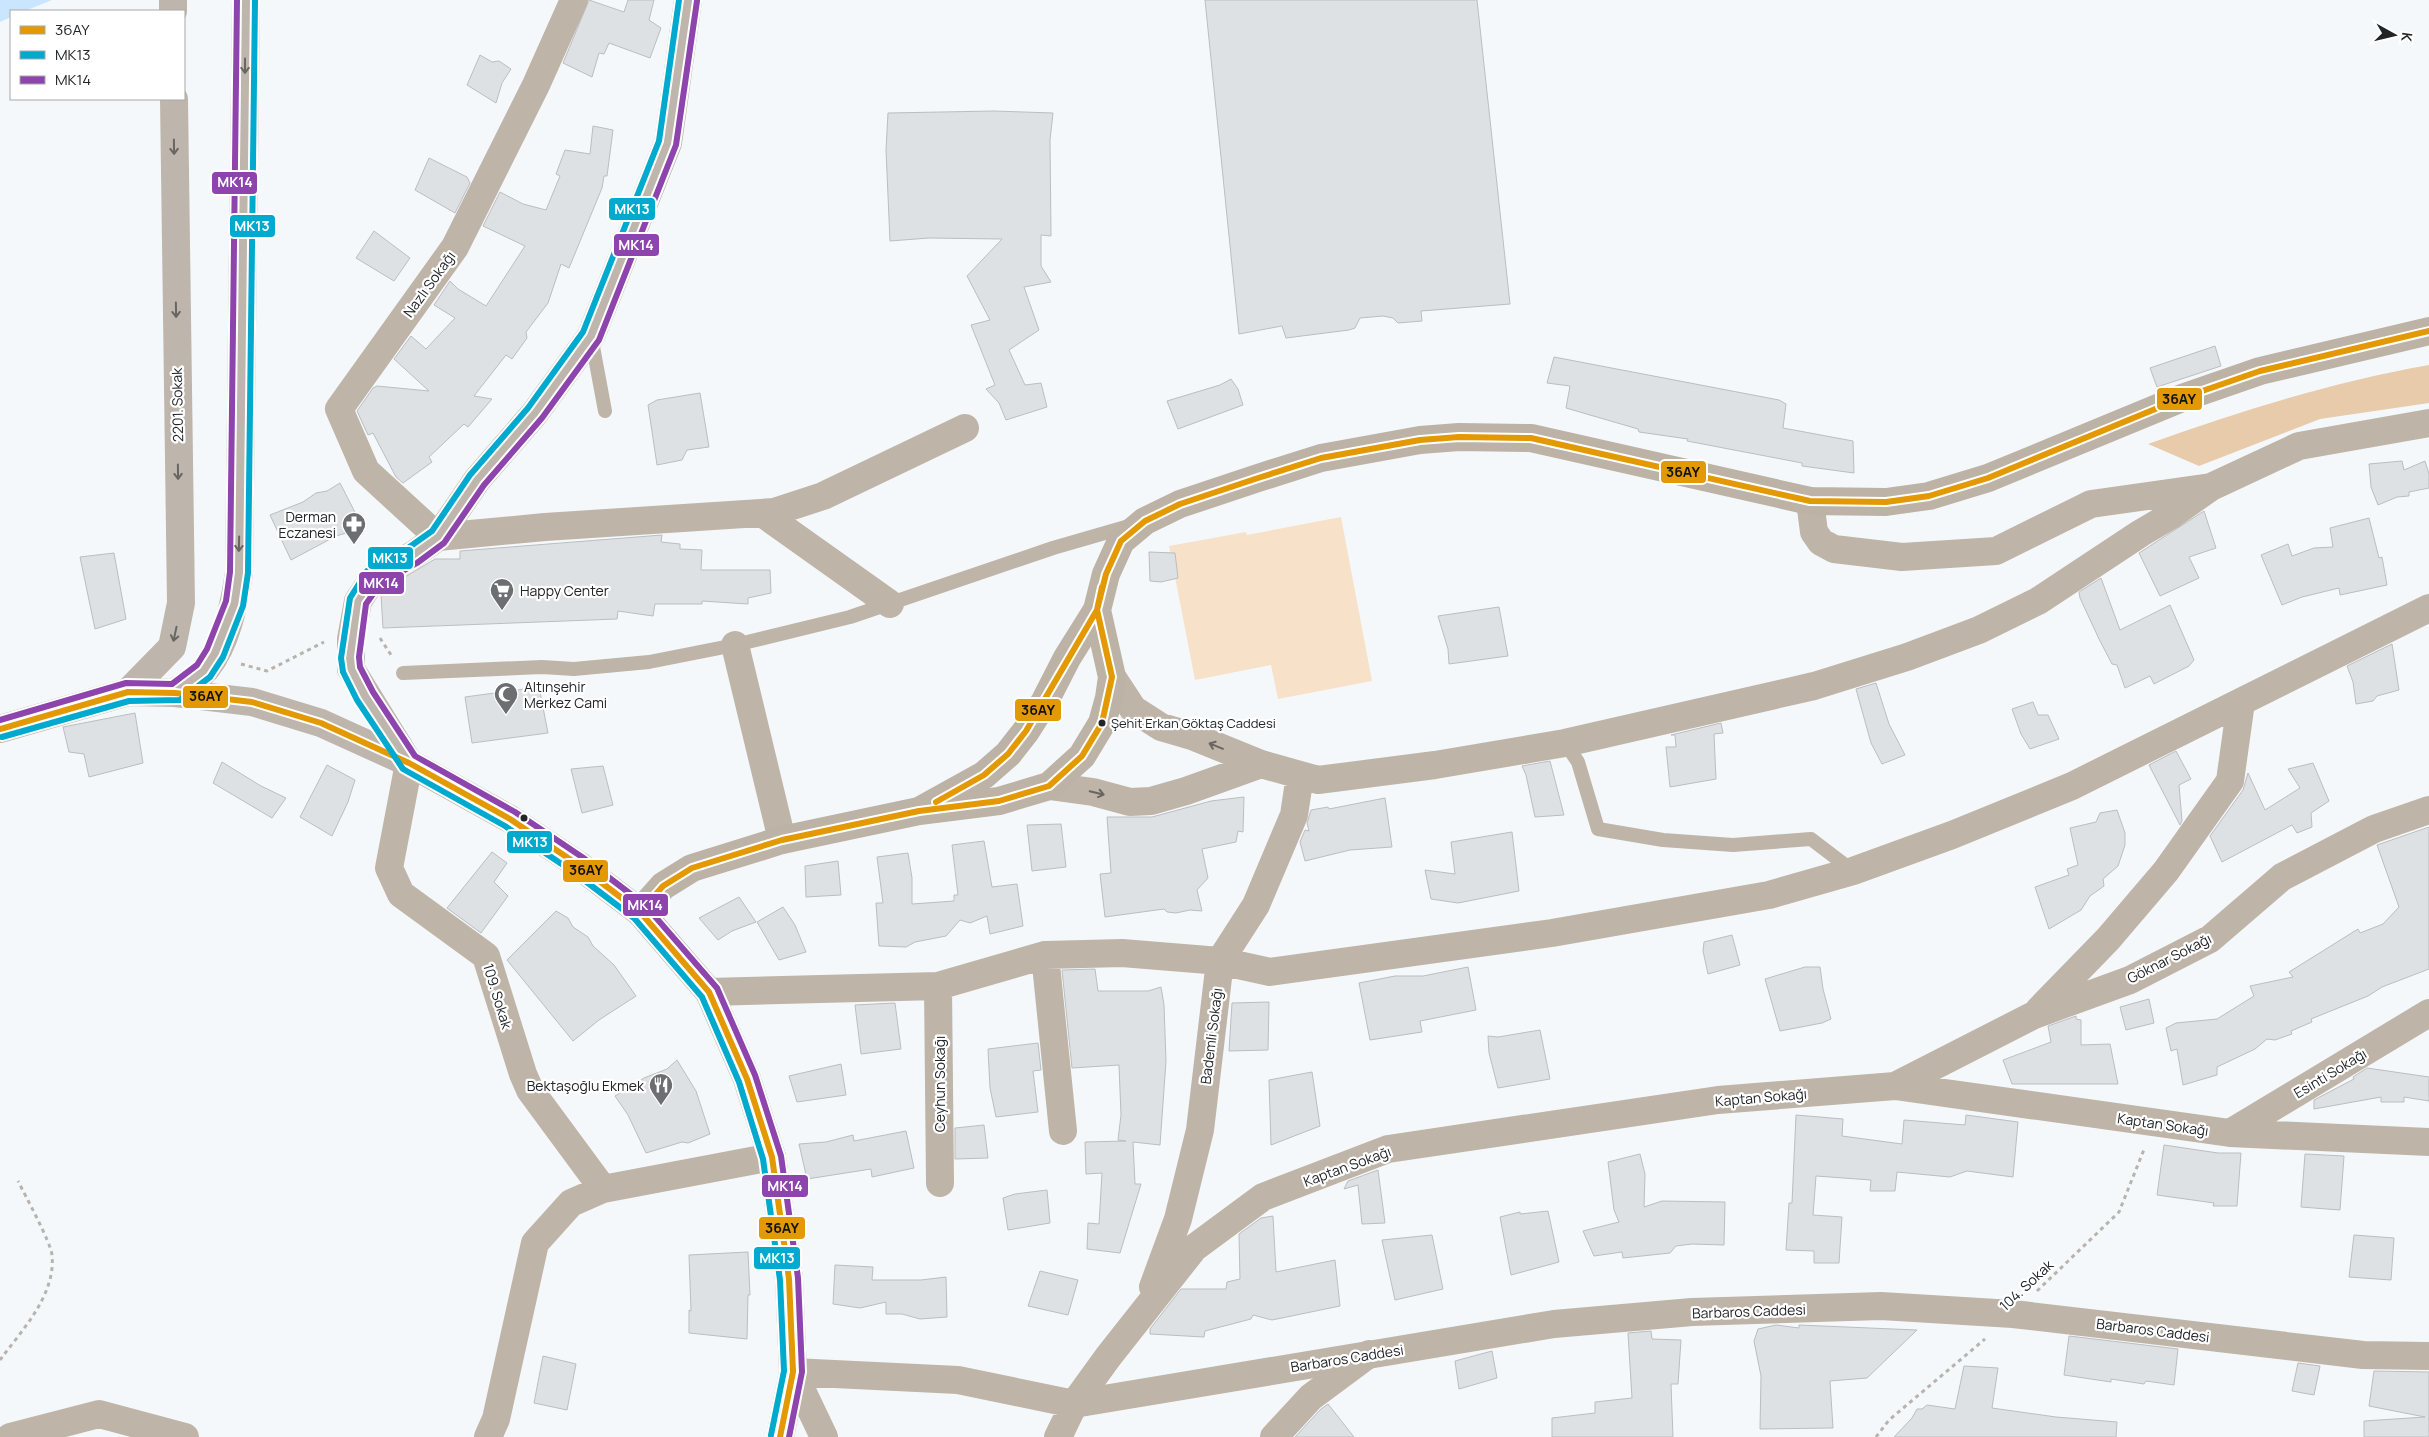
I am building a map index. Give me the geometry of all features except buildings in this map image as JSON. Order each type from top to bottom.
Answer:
[{"type":"main road","points":[[175,693],[204,671],[216,653],[235,603],[239,573],[246,0]]},
{"type":"main road","points":[[409,763],[350,669],[351,639],[358,601],[374,577],[413,555],[438,537],[477,480],[535,413],[591,336],[668,143],[688,0]]},
{"type":"main road","name":"2201. Sokak","points":[[128,692],[172,647],[181,603],[174,100]]},
{"type":"main road","points":[[919,811],[984,775],[1017,742],[1045,701],[1064,664],[1097,610],[1106,574],[1121,541],[1145,521],[1180,504],[1321,458],[1420,440],[1531,438],[1810,500],[1886,502],[1929,496],[1988,478],[2182,398],[2260,371],[2429,331]]},
{"type":"main road","points":[[640,912],[663,886],[692,868],[782,840],[919,811],[999,801],[1049,786],[1082,756],[1102,722],[1112,677],[1097,610]]},
{"type":"main road","points":[[1064,664],[1077,658],[1091,658],[1103,665],[1112,677]]},
{"type":"main road","points":[[0,729],[128,692],[175,693],[252,702],[321,723],[409,763],[510,819],[577,864],[640,912],[709,992],[747,1079],[772,1157],[789,1279],[793,1372],[780,1437]]},
{"type":"main road","points":[[1017,742],[1014,755],[1019,769],[1031,781],[1049,786]]},
{"type":"street","name":"Nazlı Sokağı","points":[[438,537],[366,471],[339,409],[456,247],[536,86],[574,0]]},
{"type":"street","points":[[1112,677],[1134,709],[1161,727],[1192,736],[1261,764],[1318,780],[1347,778],[1565,743],[1814,686],[1907,657],[1979,630],[2038,601],[2211,488],[2300,446],[2429,424]]},
{"type":"street","points":[[438,537],[545,527],[774,512],[823,496],[964,428]]},
{"type":"street","points":[[1810,500],[1814,532],[1822,542],[1834,549],[1902,557],[1996,551],[2091,504],[2211,488]]},
{"type":"street","points":[[762,513],[890,604]]},
{"type":"street","points":[[709,992],[938,986],[1045,955],[1122,953],[1220,961],[1270,972],[1552,932],[1769,895],[1853,870],[1952,835],[2072,786],[2429,608]]},
{"type":"street","points":[[735,645],[782,840]]},
{"type":"street","points":[[2034,1015],[2108,939],[2166,871],[2230,781],[2241,702]]},
{"type":"street","name":"109. Sokak","points":[[409,763],[389,868],[401,894],[486,956],[523,1074],[530,1090],[603,1189]]},
{"type":"street","points":[[1049,786],[1092,792],[1130,802],[1151,801],[1186,791],[1261,764]]},
{"type":"street","name":"Bademli Sokağı","points":[[1146,1308],[1178,1219],[1200,1130],[1220,961],[1256,905],[1264,887],[1294,815],[1300,775]]},
{"type":"street","name":"Göknar Sokağı","points":[[1895,1086],[2034,1015],[2130,980],[2201,944],[2210,939],[2282,877],[2374,829],[2429,810]]},
{"type":"street","points":[[1045,955],[1063,1132]]},
{"type":"street","name":"Ceyhun Sokağı","points":[[938,986],[940,1183]]},
{"type":"street","name":"Esinti Sokağı","points":[[2230,1133],[2429,1013]]},
{"type":"street","name":"Kaptan Sokağı","points":[[1058,1437],[1074,1404],[1194,1248],[1263,1197],[1388,1149],[1718,1100],[1895,1086],[2230,1133],[2429,1142]]},
{"type":"street","points":[[488,1437],[496,1419],[535,1243],[571,1203],[603,1189],[772,1157]]},
{"type":"street","name":"Barbaros Caddesi","points":[[1074,1404],[1554,1324],[1692,1312],[1880,1306],[2014,1314],[2363,1355],[2429,1356]]},
{"type":"street","points":[[1274,1437],[1311,1396],[1369,1354]]},
{"type":"street","points":[[824,1437],[793,1372],[958,1380],[1074,1404]]},
{"type":"street","points":[[10,1437],[99,1414],[186,1437]]},
{"type":"lane","points":[[591,336],[605,411]]},
{"type":"lane","points":[[403,673],[542,667],[574,669],[649,662],[735,645],[850,617],[1053,548],[1145,521]]},
{"type":"lane","points":[[1565,743],[1578,762],[1598,829],[1663,840],[1733,845],[1812,839],[1853,870]]},
{"type":"path","points":[[241,664],[267,671],[327,640]]},
{"type":"path","name":"104. Sokak","points":[[1876,1437],[1889,1420],[2014,1314],[2119,1212],[2154,1123]]},
{"type":"path","points":[[0,1360],[34,1312],[50,1281],[52,1253],[18,1181]]},
{"type":"shaded area","points":[[2429,365],[2429,403],[2320,419],[2199,466],[2148,444],[2287,398]]},
{"type":"shaded area","points":[[1341,517],[1372,681],[1278,699],[1271,665],[1195,680],[1169,546],[1246,532],[1247,535]]},
{"type":"water","points":[[0,0],[52,0],[27,10],[10,10],[10,17],[0,22]]},
{"type":"transit line","name":"MK14","points":[[0,720],[126,683],[172,684],[197,665],[207,649],[226,601],[230,572],[237,0]]},
{"type":"transit line","name":"MK13","points":[[2,737],[129,701],[180,700],[210,677],[223,657],[243,606],[248,573],[255,0]]},
{"type":"transit line","name":"MK13","points":[[679,0],[659,141],[583,332],[528,408],[470,475],[432,531],[408,548],[367,571],[350,598],[341,658],[343,672],[357,700],[403,769],[505,826],[572,871],[634,918],[702,997],[739,1082],[763,1159],[780,1280],[784,1371],[771,1435]]},
{"type":"transit line","name":"MK14","points":[[697,1],[676,145],[599,340],[542,418],[484,485],[444,543],[417,563],[380,584],[366,604],[359,657],[360,667],[373,692],[415,756],[515,812],[582,857],[645,905],[717,988],[755,1075],[781,1156],[798,1278],[802,1372],[789,1437]]},
{"type":"transit line","name":"36AY","points":[[640,912],[663,886],[692,868],[782,840],[919,811],[999,801],[1049,786],[1082,756],[1102,723],[1112,677],[1097,610],[1106,574],[1121,541],[1145,521],[1180,504],[1258,478],[1321,458],[1420,440],[1459,437],[1531,438],[1810,501],[1886,502],[1929,496],[1988,478],[2182,398],[2260,371],[2429,331]]},
{"type":"transit line","name":"36AY","points":[[936,802],[984,775],[1008,754],[1026,731],[1097,610],[1102,587]]},
{"type":"transit line","name":"36AY","points":[[0,729],[128,692],[175,693],[252,702],[321,723],[409,763],[510,819],[577,864],[640,912],[709,992],[747,1079],[772,1157],[789,1279],[793,1372],[780,1437]]},
{"type":"place","name":"Derman Eczanesi","points":[[354,545]]},
{"type":"place","name":"Happy Center","points":[[502,611]]},
{"type":"place","name":"Altınşehir Merkez Cami","points":[[506,715]]},
{"type":"place","name":"Şehit Erkan Göktaş Caddesi","points":[[1102,723]]},
{"type":"place","name":"Bektaşoğlu Ekmek","points":[[661,1106]]}]
